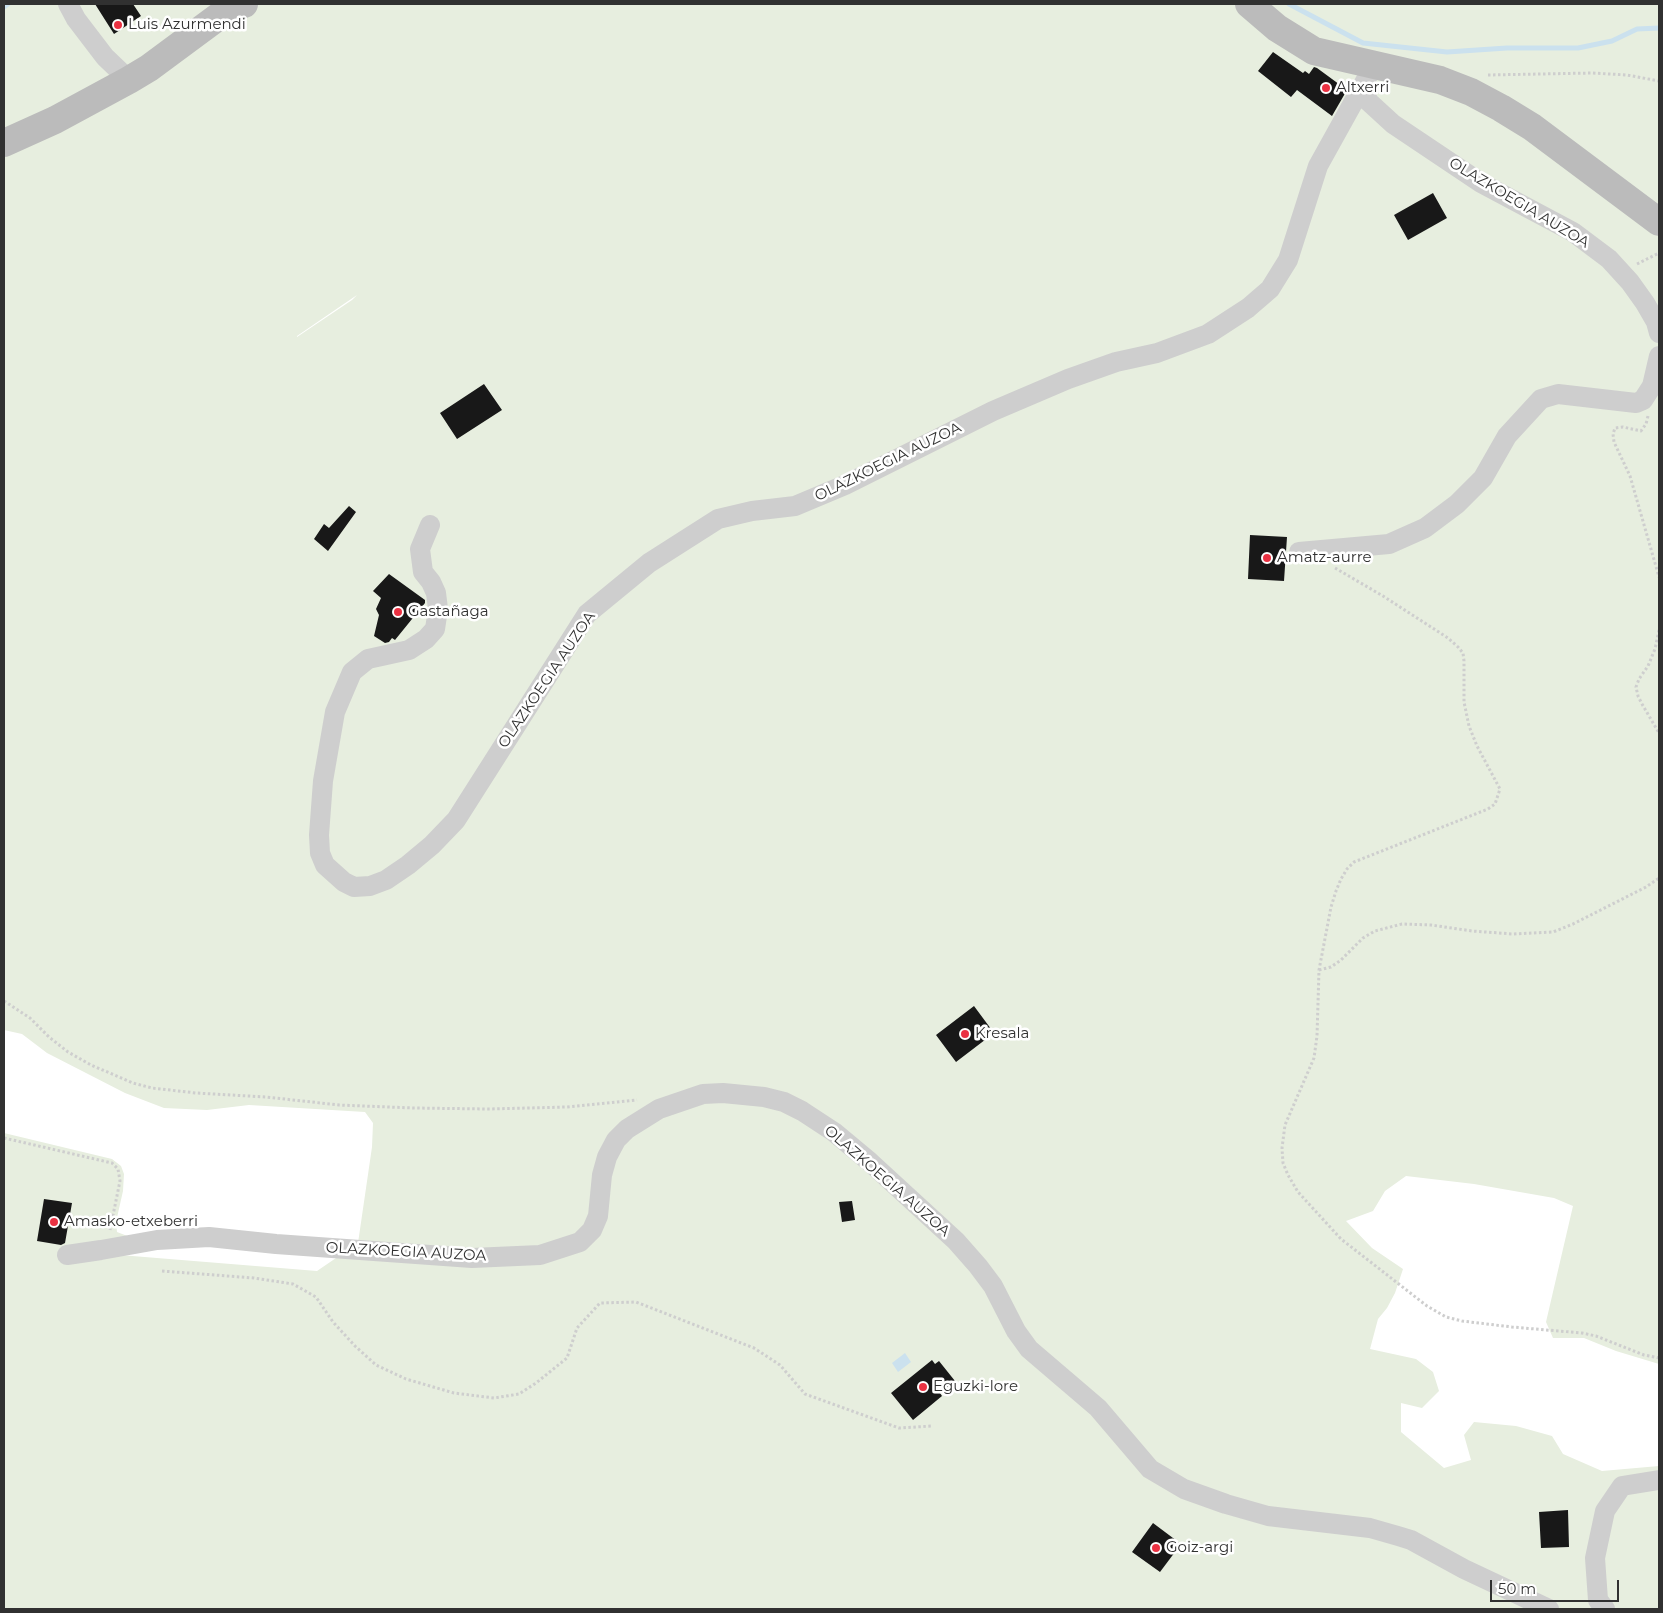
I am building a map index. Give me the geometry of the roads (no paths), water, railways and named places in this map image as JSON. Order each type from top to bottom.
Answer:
[{"type":"street","points":[[68,4],[76,19],[105,57],[129,80]]},
{"type":"street","points":[[4,143],[55,120],[129,80],[149,68],[226,11],[244,4]]},
{"type":"street","points":[[1249,4],[1277,28],[1314,51],[1440,80],[1471,92],[1532,127],[1659,222]]},
{"type":"street","name":"OLAZKOEGIA AUZOA","points":[[430,525],[420,549],[423,572],[431,582],[436,593],[438,609],[435,629],[426,639],[409,650],[368,659],[352,672],[335,712],[323,781],[319,835],[320,853],[325,865],[344,882],[354,886],[370,886],[386,880],[408,866],[456,820],[587,614],[649,563],[718,519],[752,511],[795,506],[845,485],[994,410],[1084,373],[1116,362],[1157,353],[1208,334],[1248,308],[1270,289],[1288,260],[1318,166],[1374,65]]},
{"type":"street","name":"OLAZKOEGIA AUZOA","points":[[1362,89],[1369,102],[1393,124],[1481,183],[1573,232],[1609,259],[1630,282],[1645,303],[1656,322],[1659,333]]},
{"type":"street","points":[[1299,552],[1389,544],[1425,528],[1457,504],[1483,478],[1507,436],[1540,399],[1558,394],[1636,403],[1643,400],[1652,386],[1659,356]]},
{"type":"street","name":"OLAZKOEGIA AUZOA","points":[[67,1255],[157,1240],[209,1237],[276,1244],[472,1258],[540,1255],[580,1242],[592,1230],[598,1216],[602,1175],[607,1157],[616,1140],[627,1129],[659,1109],[703,1094],[746,1095],[784,1102],[802,1111],[834,1132],[870,1162],[956,1241],[993,1286],[1016,1331],[1030,1349],[1098,1408],[1150,1469],[1184,1489],[1234,1507],[1268,1516],[1370,1528],[1411,1540],[1464,1569],[1549,1609]]},
{"type":"street","points":[[1596,1606],[1595,1558],[1604,1511],[1622,1486],[1659,1480]]},
{"type":"water","points":[[905,1353],[911,1362],[898,1372],[892,1363]]},
{"type":"waterway","points":[[4,7],[8,4]]},
{"type":"waterway","name":"Altxerri","points":[[1289,4],[1363,43],[1447,52],[1507,48],[1578,48],[1612,41],[1637,29],[1659,28]]},
{"type":"place","name":"Luis Azurmendi","points":[[118,25]]},
{"type":"place","name":"Altxerri","points":[[1326,88]]},
{"type":"place","name":"Amatz-aurre","points":[[1267,558]]},
{"type":"place","name":"Gastañaga","points":[[398,612]]},
{"type":"place","name":"Kresala","points":[[965,1034]]},
{"type":"place","name":"Amasko-etxeberri","points":[[54,1222]]},
{"type":"place","name":"Eguzki-lore","points":[[923,1387]]},
{"type":"place","name":"Goiz-argi","points":[[1156,1548]]}]
